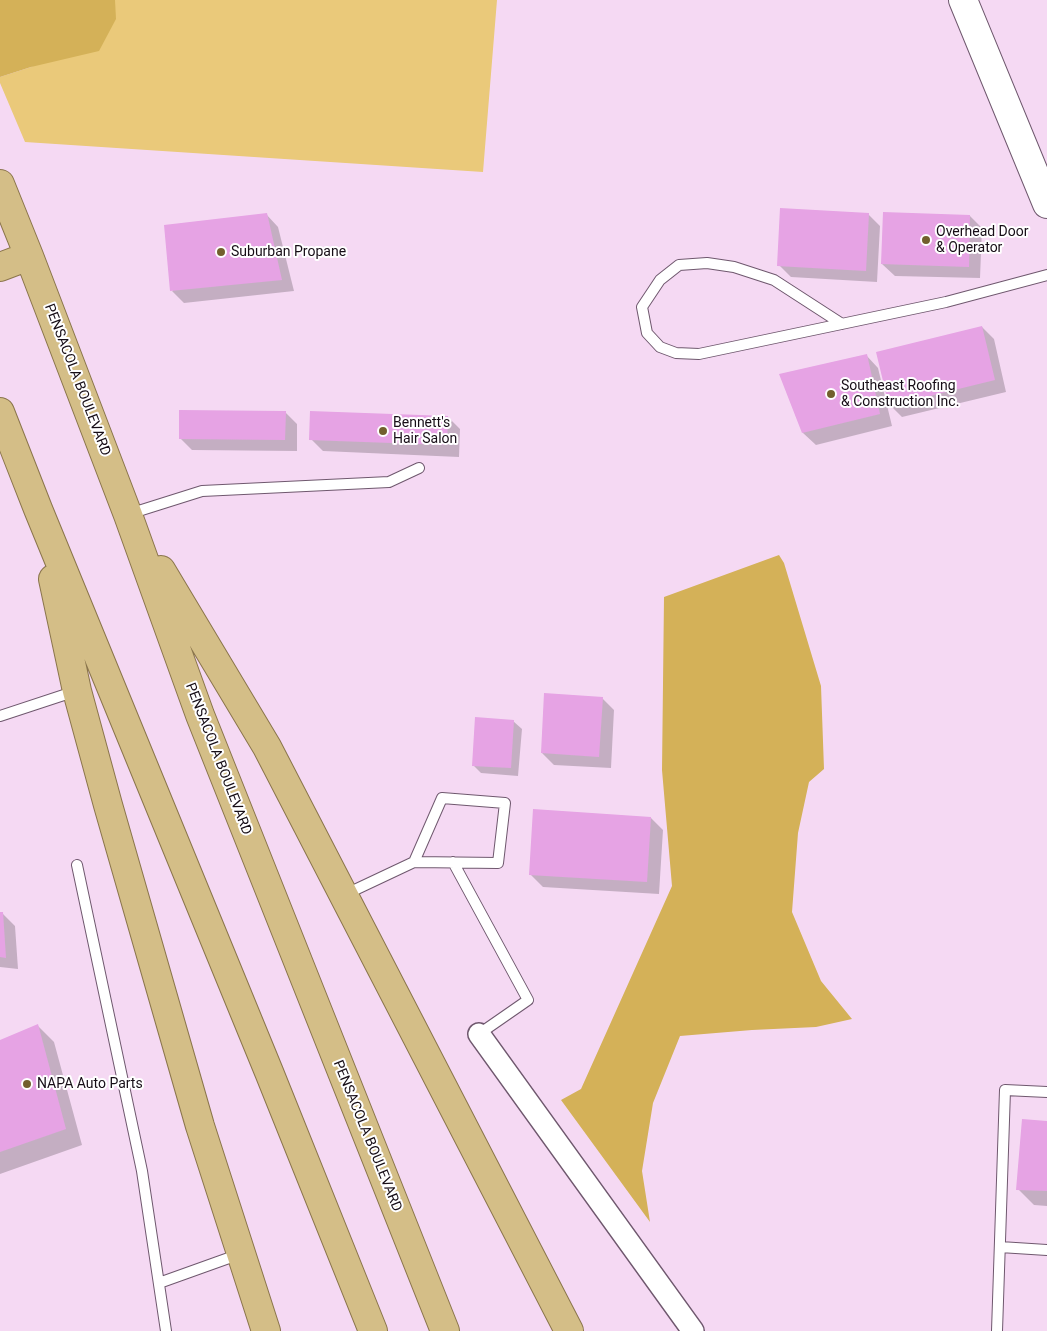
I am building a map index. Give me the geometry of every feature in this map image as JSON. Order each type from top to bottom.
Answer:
[{"type":"highway","name":"PENSACOLA BOULEVARD","points":[[0,184],[128,515],[200,715],[445,1331]]},
{"type":"highway","points":[[0,267],[29,256]]},
{"type":"highway","points":[[0,412],[373,1331]]},
{"type":"highway","points":[[38,509],[77,691],[200,1126],[266,1331]]},
{"type":"highway","points":[[128,515],[267,748],[569,1331]]},
{"type":"main road","points":[[963,0],[1047,204]]},
{"type":"street","points":[[479,1034],[693,1331]]},
{"type":"lane","points":[[842,324],[774,280],[734,267],[707,263],[679,265],[660,280],[642,308],[647,333],[660,347],[676,353],[699,354],[842,324],[946,302],[1047,275]]},
{"type":"lane","points":[[128,515],[202,491],[389,482],[419,468]]},
{"type":"lane","points":[[0,716],[77,691]]},
{"type":"lane","points":[[344,895],[414,862],[498,863],[505,803],[442,798],[414,862]]},
{"type":"lane","points":[[453,862],[528,1000],[479,1034]]},
{"type":"lane","points":[[77,865],[142,1171],[166,1331]]},
{"type":"lane","points":[[997,1331],[1005,1090],[1047,1092]]},
{"type":"lane","points":[[1000,1247],[1047,1250]]},
{"type":"lane","points":[[159,1283],[241,1254]]},
{"type":"shaded area","points":[[0,0],[115,0],[116,19],[99,51],[31,67],[0,77]]},
{"type":"shaded area","points":[[115,0],[497,0],[483,172],[25,142],[0,83],[0,77],[31,67],[115,19]]},
{"type":"shaded area","points":[[779,555],[784,563],[821,686],[824,769],[809,782],[798,833],[792,912],[821,981],[852,1019],[816,1027],[680,1036],[653,1103],[642,1171],[650,1222],[561,1100],[581,1089],[672,886],[662,770],[664,597]]},
{"type":"building","points":[[780,208],[869,213],[866,271],[777,266]]},
{"type":"building","name":"Overhead Door & Operator","points":[[883,212],[970,215],[969,267],[881,264]]},
{"type":"building","name":"Suburban Propane","points":[[267,213],[282,280],[170,291],[164,225]]},
{"type":"building","points":[[982,326],[995,380],[889,406],[876,352]]},
{"type":"building","name":"Southeast Roofing & Construction Inc.","points":[[867,354],[880,414],[802,433],[779,374]]},
{"type":"building","points":[[179,410],[286,411],[285,440],[179,439]]},
{"type":"building","points":[[310,411],[448,416],[447,445],[309,440]]},
{"type":"building","points":[[544,693],[603,697],[599,757],[541,753]]},
{"type":"building","points":[[475,717],[514,720],[511,768],[472,766]]},
{"type":"building","points":[[533,809],[651,817],[647,882],[529,875]]},
{"type":"building","points":[[0,912],[3,912],[6,958],[0,957]]},
{"type":"building","name":"NAPA Auto Parts","points":[[38,1024],[66,1129],[0,1152],[0,1040]]},
{"type":"building","points":[[1022,1119],[1047,1121],[1047,1191],[1016,1190]]},
{"type":"place","name":"Overhead Door & Operator","points":[[926,240]]},
{"type":"place","name":"Suburban Propane","points":[[221,252]]},
{"type":"place","name":"Southeast Roofing & Construction Inc.","points":[[831,394]]},
{"type":"place","name":"Bennett's Hair Salon","points":[[383,431]]},
{"type":"place","name":"NAPA Auto Parts","points":[[27,1084]]}]
